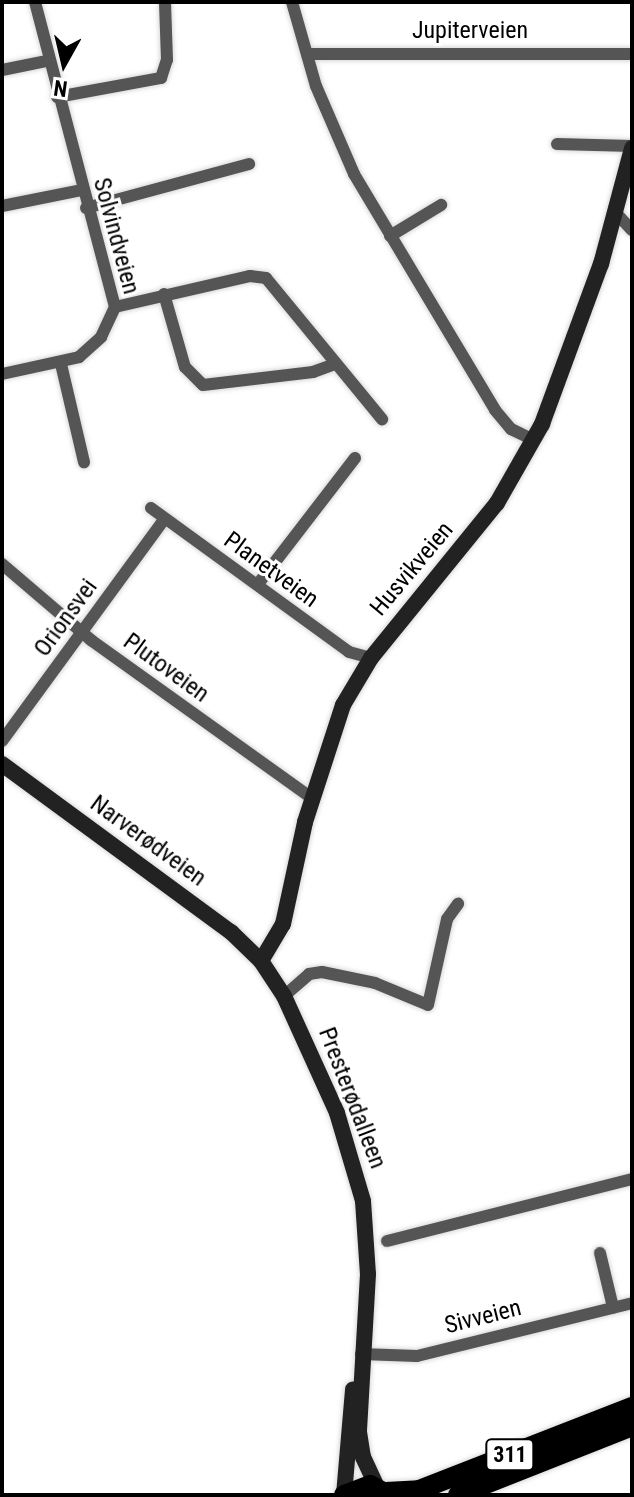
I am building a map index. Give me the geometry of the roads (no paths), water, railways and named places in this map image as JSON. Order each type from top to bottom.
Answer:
[{"type":"main road","name":"Husvikveien","points":[[261,961],[283,924],[312,798],[334,725],[371,658],[497,503],[534,440],[616,213],[632,147]]},
{"type":"main road","name":"Narverødveien","points":[[2,764],[209,915],[261,961]]},
{"type":"main road","name":"Presterødalleen","points":[[261,961],[284,996],[354,1160],[368,1252],[361,1359],[361,1447],[384,1491]]},
{"type":"main road","name":"Presterødalleen","points":[[344,1495],[348,1414],[361,1359]]},
{"type":"main road","name":"311","points":[[344,1495],[356,1487],[384,1491],[419,1490],[632,1407]]},
{"type":"main road","name":"311","points":[[458,1495],[632,1426]]},
{"type":"street","name":"Solvindveien","points":[[2,374],[61,364],[92,348],[115,307],[47,61],[35,2]]},
{"type":"street","points":[[57,97],[161,78],[167,60],[165,2]]},
{"type":"street","points":[[292,2],[307,54],[348,161],[495,410],[511,429],[534,440]]},
{"type":"street","name":"Jupiterveien","points":[[307,54],[632,54]]},
{"type":"street","points":[[2,70],[47,61]]},
{"type":"street","name":"Husvikveien","points":[[557,144],[632,147]]},
{"type":"street","points":[[86,208],[249,164]]},
{"type":"street","points":[[2,206],[82,190]]},
{"type":"street","points":[[390,236],[441,205]]},
{"type":"street","points":[[616,213],[632,230]]},
{"type":"street","points":[[115,307],[250,276],[266,278],[382,419]]},
{"type":"street","points":[[164,294],[185,367],[203,385],[313,372],[335,364]]},
{"type":"street","points":[[61,364],[84,462]]},
{"type":"street","points":[[258,584],[355,458]]},
{"type":"street","name":"Planetveien","points":[[151,508],[349,652],[371,658]]},
{"type":"street","name":"Orionsvei","points":[[2,741],[164,520]]},
{"type":"street","name":"Plutoveien","points":[[2,564],[82,633],[312,798]]},
{"type":"street","points":[[284,996],[309,974],[322,972],[385,986],[419,1006],[428,1005],[447,919],[458,904]]},
{"type":"street","points":[[387,1241],[632,1179]]},
{"type":"street","points":[[600,1253],[613,1307]]},
{"type":"street","name":"Sivveien","points":[[361,1359],[409,1358],[632,1303]]}]
